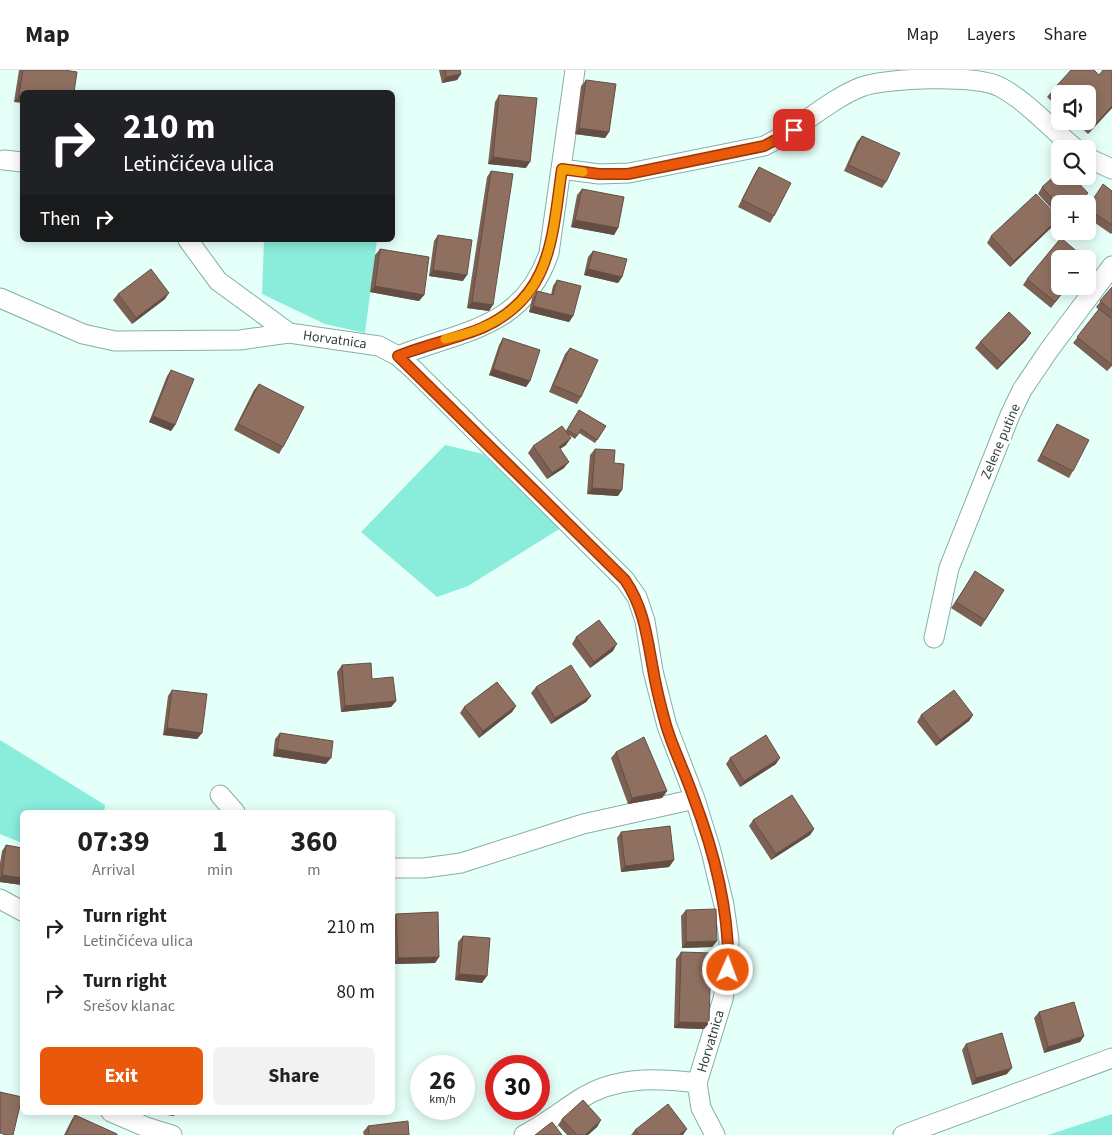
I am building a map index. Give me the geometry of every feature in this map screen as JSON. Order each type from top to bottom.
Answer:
[{"type":"street","points":[[398,356],[482,328],[511,310],[538,280],[549,253],[575,70]]},
{"type":"street","points":[[562,169],[599,174],[628,174],[764,146],[782,137],[842,97],[862,87],[889,81],[968,79],[998,85],[1011,93],[1066,140]]},
{"type":"street","points":[[4,160],[20,162]]},
{"type":"street","points":[[1096,162],[1112,169]]},
{"type":"street","name":"Horvatnica","points":[[189,242],[218,281],[289,333]]},
{"type":"street","name":"Zelene putine","points":[[934,638],[950,568],[1010,415],[1022,390],[1049,350],[1112,266]]},
{"type":"street","name":"Horvatnica","points":[[0,298],[83,334],[115,341],[240,340],[289,333],[361,341],[378,346],[398,356],[625,580],[636,597],[645,621],[653,671],[667,726],[714,860],[724,905],[729,940],[723,999],[697,1083],[701,1108],[715,1135]]},
{"type":"street","points":[[220,795],[234,810]]},
{"type":"street","points":[[395,868],[424,868],[462,863],[583,824],[694,799]]},
{"type":"street","points":[[0,899],[20,910]]},
{"type":"street","points":[[903,1135],[1112,1058]]},
{"type":"street","points":[[524,1135],[582,1098],[607,1086],[629,1080],[662,1079],[697,1083]]},
{"type":"street","points":[[118,1115],[146,1128],[172,1135]]},
{"type":"green space","points":[[264,242],[377,242],[365,333],[325,324],[262,294]]},
{"type":"green space","points":[[445,445],[483,454],[561,528],[468,586],[437,597],[361,532]]},
{"type":"green space","points":[[0,740],[105,805],[104,810],[20,810],[20,842],[0,834]]},
{"type":"green space","points":[[1112,1114],[1112,1135],[1048,1135]]},
{"type":"building","points":[[23,70],[64,70],[77,72],[74,90],[20,90],[19,96]]},
{"type":"building","points":[[445,70],[460,70],[461,74],[446,77]]},
{"type":"building","points":[[1071,70],[1094,70],[1099,75],[1103,70],[1112,70],[1112,106],[1096,124],[1096,85],[1057,85]]},
{"type":"building","points":[[586,80],[616,84],[609,132],[579,128]]},
{"type":"building","points":[[499,95],[537,98],[530,162],[493,157]]},
{"type":"building","points":[[862,136],[900,153],[886,182],[848,165]]},
{"type":"building","points":[[759,167],[791,183],[774,216],[742,200]]},
{"type":"building","points":[[491,171],[513,174],[493,305],[472,302]]},
{"type":"building","points":[[1051,179],[1051,185],[1080,185],[1088,193],[1086,195],[1051,195],[1051,197],[1042,187]]},
{"type":"building","points":[[1103,184],[1112,191],[1112,225],[1096,214],[1096,195]]},
{"type":"building","points":[[582,189],[624,197],[618,228],[575,220]]},
{"type":"building","points":[[1036,194],[1051,210],[1051,226],[1014,261],[991,236]]},
{"type":"building","points":[[438,235],[472,240],[467,275],[433,270]]},
{"type":"building","points":[[1059,240],[1063,240],[1075,250],[1051,250]]},
{"type":"building","points":[[380,249],[429,257],[424,295],[375,286]]},
{"type":"building","points":[[1051,250],[1051,295],[1061,295],[1055,302],[1027,279]]},
{"type":"building","points":[[593,251],[627,259],[622,277],[588,269]]},
{"type":"building","points":[[151,269],[169,293],[136,318],[118,294]]},
{"type":"building","points":[[557,280],[581,286],[573,316],[533,306],[537,291],[553,295]]},
{"type":"building","points":[[1112,287],[1112,311],[1100,301]]},
{"type":"building","points":[[1099,309],[1112,319],[1112,365],[1077,337]]},
{"type":"building","points":[[1009,312],[1031,333],[1002,363],[980,342]]},
{"type":"building","points":[[503,338],[540,350],[530,381],[493,369]]},
{"type":"building","points":[[570,348],[598,360],[581,397],[553,385]]},
{"type":"building","points":[[171,370],[194,379],[175,425],[153,416]]},
{"type":"building","points":[[259,384],[304,407],[283,447],[238,424]]},
{"type":"building","points":[[579,410],[606,426],[597,440],[581,429],[577,436],[567,430]]},
{"type":"building","points":[[1057,424],[1089,440],[1073,471],[1041,455]]},
{"type":"building","points":[[562,426],[571,438],[559,447],[569,462],[552,473],[533,446]]},
{"type":"building","points":[[595,449],[615,450],[614,463],[624,464],[622,490],[592,488]]},
{"type":"building","points":[[975,571],[1004,590],[985,620],[956,602]]},
{"type":"building","points":[[599,620],[617,644],[594,662],[576,637]]},
{"type":"building","points":[[371,663],[372,679],[393,677],[396,701],[345,706],[342,665]]},
{"type":"building","points":[[571,665],[591,696],[555,718],[536,687]]},
{"type":"building","points":[[497,682],[516,706],[483,731],[464,707]]},
{"type":"building","points":[[172,690],[207,694],[202,733],[167,728]]},
{"type":"building","points":[[954,690],[973,715],[940,740],[921,715]]},
{"type":"building","points":[[280,733],[333,741],[331,758],[277,749]]},
{"type":"building","points":[[766,735],[780,758],[744,781],[730,758]]},
{"type":"building","points":[[644,737],[667,791],[632,798],[616,752]]},
{"type":"building","points":[[792,795],[814,829],[776,854],[753,820]]},
{"type":"building","points":[[670,826],[674,860],[625,866],[621,832]]},
{"type":"building","points":[[6,845],[20,848],[20,878],[2,875]]},
{"type":"building","points":[[716,909],[717,941],[686,942],[686,910]]},
{"type":"building","points":[[438,912],[439,957],[398,958],[396,914]]},
{"type":"building","points":[[463,936],[490,938],[487,976],[459,974]]},
{"type":"building","points":[[681,952],[711,953],[709,1023],[679,1022]]},
{"type":"building","points":[[1074,1002],[1084,1036],[1048,1047],[1039,1012]]},
{"type":"building","points":[[1002,1033],[1012,1068],[976,1078],[966,1044]]},
{"type":"building","points":[[0,1092],[20,1097],[20,1105],[13,1135],[0,1133]]},
{"type":"building","points":[[583,1100],[601,1120],[585,1135],[577,1135],[562,1119]]},
{"type":"building","points":[[668,1104],[687,1129],[679,1135],[639,1135],[635,1130]]},
{"type":"building","points":[[75,1115],[117,1134],[117,1135],[66,1135]]},
{"type":"building","points":[[408,1121],[409,1135],[369,1135],[368,1126]]},
{"type":"building","points":[[552,1122],[562,1135],[535,1135]]},
{"type":"slow traffic","points":[[445,339],[482,328],[511,310],[538,280],[549,253],[562,169],[583,172]]},
{"type":"route","points":[[728,970],[729,940],[724,905],[711,851],[667,726],[653,671],[645,621],[636,597],[625,580],[398,356],[482,328],[511,310],[528,292],[538,280],[549,253],[562,169],[599,174],[628,174],[764,146],[794,130]]}]
